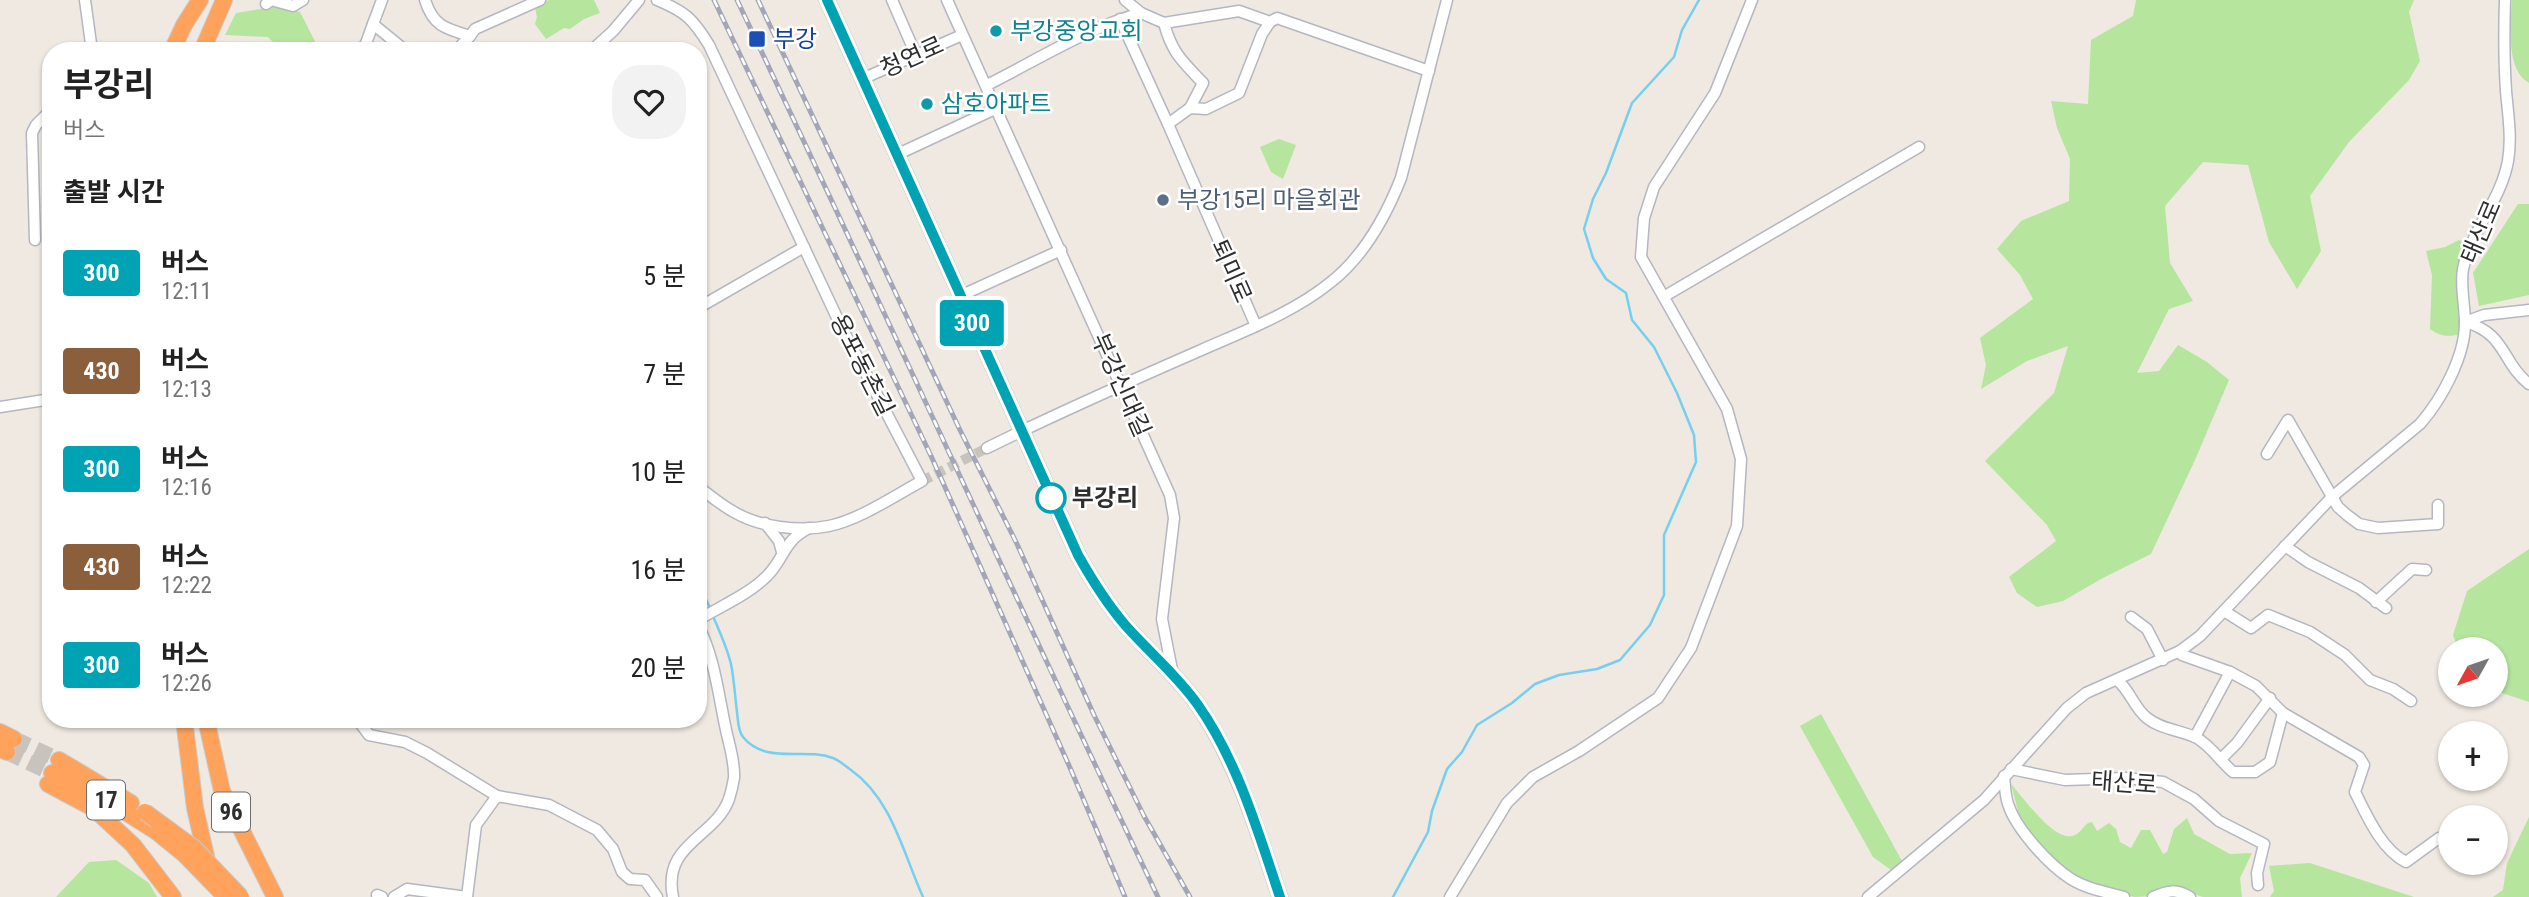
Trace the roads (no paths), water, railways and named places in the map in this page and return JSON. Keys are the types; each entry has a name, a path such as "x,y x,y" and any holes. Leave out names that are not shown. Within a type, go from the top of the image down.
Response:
{"highway":[{"path":"177,42 200,0"},
{"path":"188,42 206,0"},
{"path":"206,42 226,0"},
{"path":"213,42 226,0"},
{"name":"96","path":"184,728 195,808 215,897"},
{"name":"96","path":"208,728 222,791 275,897"},
{"name":"17","path":"53,772 76,768 145,812 194,848 241,897"},
{"path":"53,772 133,845 173,897"},
{"name":"17","path":"53,772 108,801 157,832 184,854 226,897"}],"main road":[{"name":"청연로","path":"827,0 1073,544 1097,589 1196,702 1216,732 1228,757 1280,897"}],"street":[{"path":"85,0 91,42"},
{"path":"267,4 271,0 293,6 303,0"},
{"path":"366,42 382,0"},
{"path":"425,0 434,21 451,31 471,36"},
{"path":"465,42 475,29 540,0"},
{"path":"601,42 639,0"},
{"name":"용포동촌길","path":"657,0 688,16 707,42"},
{"path":"892,0 916,55"},
{"name":"부강신대길","path":"947,0 1170,495 1174,518 1162,619 1173,676"},
{"path":"1125,0 1141,13 1164,23 1239,11 1270,22"},
{"path":"987,448 1256,326 1312,296 1333,281 1358,255 1392,201 1401,178 1447,0"},
{"path":"1450,897 1507,803 1533,777 1579,751 1658,698 1691,648 1737,526 1741,459 1727,409 1641,257 1644,218 1654,187 1715,93 1752,0"},
{"name":"태산로","path":"1868,897 1984,800 2067,708 2086,694 2180,651 2200,636 2333,496 2432,411 2445,389 2465,336 2463,271 2473,242 2501,186 2508,160 2510,130 2505,0"},
{"path":"987,85 1120,19 1141,13"},
{"path":"1190,108 1206,109 1239,93 1262,34 1270,22 1277,18 1429,71"},
{"path":"1120,19 1168,124 1190,108 1202,83 1170,45 1164,23"},
{"path":"373,24 395,42"},
{"name":"청연로","path":"862,79 962,35"},
{"name":"용포동촌길","path":"707,42 840,324 922,481 831,526 811,528"},
{"path":"896,155 997,108"},
{"path":"35,240 32,133 42,119"},
{"name":"퇴미로","path":"1168,124 1256,326"},
{"path":"1665,296 1919,147"},
{"path":"707,304 804,247"},
{"path":"960,296 1061,250"},
{"path":"2465,322 2484,315 2529,310"},
{"path":"2465,322 2478,325 2491,335 2505,350 2518,376 2529,384"},
{"path":"0,407 42,400"},
{"path":"2267,454 2288,419 2338,507 2359,524 2378,528 2438,524 2438,505"},
{"path":"707,492 736,513 765,523 811,528"},
{"path":"765,523 779,541 782,552"},
{"path":"707,616 759,584 777,566 782,552 796,535 811,528"},
{"path":"2285,546 2308,562 2359,588 2381,605 2412,569 2426,570"},
{"path":"2224,611 2251,628 2268,615 2310,632 2345,655 2370,680 2393,689 2412,701"},
{"path":"2131,617 2147,629 2163,660"},
{"path":"673,897 671,888 675,866 681,853 721,815 729,800 734,777 716,674 707,642"},
{"path":"2180,651 2182,655 2230,672 2256,686 2283,713 2359,757 2364,765 2355,792 2371,823 2399,859 2406,862 2438,839"},
{"path":"2194,737 2230,672"},
{"path":"2117,680 2129,693 2143,716 2171,731 2194,737 2233,772 2255,772 2270,762 2283,713"},
{"path":"2221,759 2237,743 2270,698"},
{"path":"363,728 369,736 405,742 427,752 497,796 549,805 597,830 613,849 622,872 630,879 645,880 657,897"},
{"path":"2007,773 2008,804 2018,824 2033,844 2072,879 2091,888 2124,897"},
{"name":"태산로","path":"2007,773 2065,780 2126,778 2163,782 2194,799 2219,821 2264,844 2257,873 2258,885"},
{"path":"394,897 407,889 467,897 467,878 476,825 497,796"},
{"path":"2153,897 2177,890 2190,897"}],"waterway":[{"path":"1393,897 1428,832 1432,811 1447,769 1462,752 1477,725 1512,703 1535,684 1559,675 1597,669 1620,660 1650,625 1664,595 1664,535 1696,462 1694,435 1654,347 1632,320 1626,293 1606,279 1593,258 1584,229 1593,199 1606,173 1632,103 1674,57 1682,30 1699,0"},
{"path":"707,602 710,608"},
{"path":"712,614 731,664 738,725 743,737 763,751 833,758 865,782 887,811 923,897"}],"tunnel":[{"path":"922,481 987,448"},
{"path":"14,739 59,760"},
{"path":"7,752 52,773"}],"railway":[{"path":"714,0 932,458 1125,897"},
{"path":"737,0 1158,897"},
{"path":"758,0 959,428 1017,544 1094,715 1144,816 1190,897"}],"place":[{"name":"부강중앙교회","path":"996,31"},
{"name":"부강","path":"757,39"},
{"name":"삼호아파트","path":"927,104"},
{"name":"부강15리 마을회관","path":"1163,200"},
{"name":"부강리","path":"1051,498"}]}
